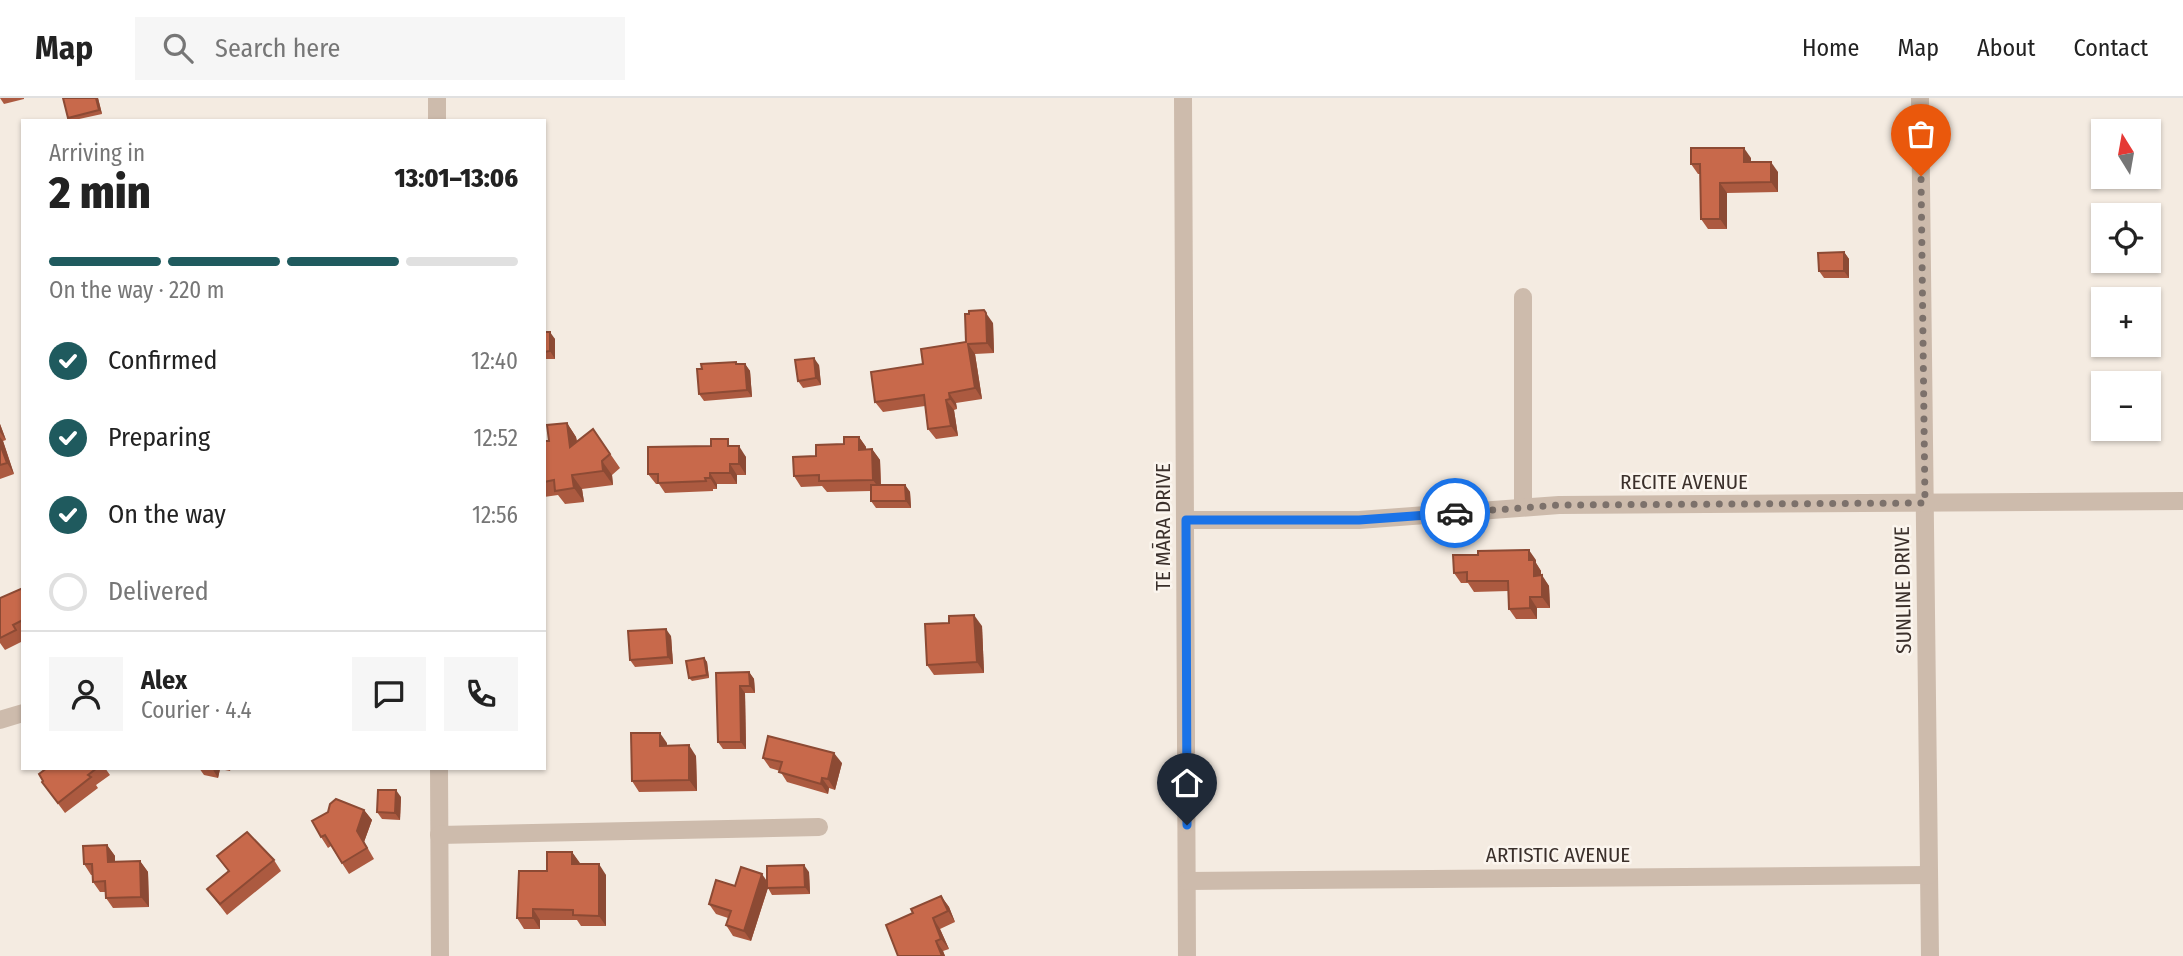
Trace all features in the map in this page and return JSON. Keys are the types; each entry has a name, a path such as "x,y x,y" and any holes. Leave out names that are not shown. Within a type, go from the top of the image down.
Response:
{"street":[{"path":"437,98 437,119"},
{"name":"TE MĀRA DRIVE","path":"1183,98 1187,956"},
{"name":"SUNLINE DRIVE","path":"1920,98 1930,956"},
{"path":"1523,297 1523,507"},
{"name":"RECITE AVENUE","path":"1186,520 1359,520 1523,507 2183,500"},
{"path":"0,720 21,714"},
{"path":"439,770 440,956"},
{"path":"439,835 819,827"},
{"name":"ARTISTIC AVENUE","path":"1187,881 1929,875"}],"building":[{"path":"63,98 96,98 99,110 68,118"},
{"path":"1691,148 1744,148 1744,162 1771,162 1771,182 1720,183 1720,219 1701,219 1700,164 1691,164"},
{"path":"1844,252 1844,271 1819,271 1818,253"},
{"path":"984,310 987,343 968,344 975,388 949,393 950,399 946,400 951,426 928,429 924,395 875,402 871,372 923,364 921,349 966,342 965,314 969,314 969,311"},
{"path":"546,332 550,332 550,351 546,352"},
{"path":"814,358 816,378 798,381 795,360"},
{"path":"701,364 745,364 747,390 699,394 697,369 702,369"},
{"path":"567,423 570,447 593,429 610,454 602,461 603,471 572,475 574,488 555,491 554,480 546,482 546,441 549,441 547,425"},
{"path":"844,437 859,437 859,450 872,449 873,480 819,481 819,475 794,476 793,457 816,456 816,445 844,444"},
{"path":"711,439 728,439 728,446 739,446 739,464 730,464 730,473 710,473 710,478 705,478 706,481 658,483 658,474 648,474 648,447 711,446"},
{"path":"0,444 7,463 0,465"},
{"path":"871,485 905,485 906,501 871,501"},
{"path":"1529,550 1529,560 1534,560 1534,576 1542,575 1542,597 1530,597 1530,608 1509,609 1508,581 1467,581 1467,572 1454,573 1453,555 1478,555 1478,551"},
{"path":"21,589 21,621 13,625 16,630 0,638 0,598"},
{"path":"974,615 977,662 927,665 925,624 949,623 949,616"},
{"path":"666,629 668,657 630,660 628,631"},
{"path":"704,658 707,675 689,678 686,661"},
{"path":"749,672 750,686 740,686 741,742 718,742 716,673"},
{"path":"631,733 660,733 660,746 689,745 689,780 632,781"},
{"path":"768,736 834,753 828,779 822,778 821,784 779,772 782,762 763,758"},
{"path":"44,770 94,770 88,775 91,777 58,803 39,774"},
{"path":"378,790 396,790 395,813 377,812"},
{"path":"336,799 364,810 357,831 367,848 342,863 325,835 321,837 312,821 328,812 330,804"},
{"path":"247,832 274,860 220,904 207,889 229,871 217,856"},
{"path":"107,845 108,862 140,861 141,897 106,898 105,881 93,882 92,864 84,864 83,846"},
{"path":"547,852 572,852 572,864 599,864 599,916 573,915 573,910 533,909 533,918 517,918 519,871 547,871"},
{"path":"804,865 805,887 767,888 767,866"},
{"path":"741,867 762,874 744,931 726,925 731,911 709,904 716,880 735,886"},
{"path":"941,896 948,911 933,918 941,939 936,941 942,956 898,956 886,925 913,913 911,909"}],"way so far":[{"path":"1455,513 1559,505 1925,503 1921,176"}],"route":[{"path":"1187,825 1186,520 1359,520 1455,513"}]}
